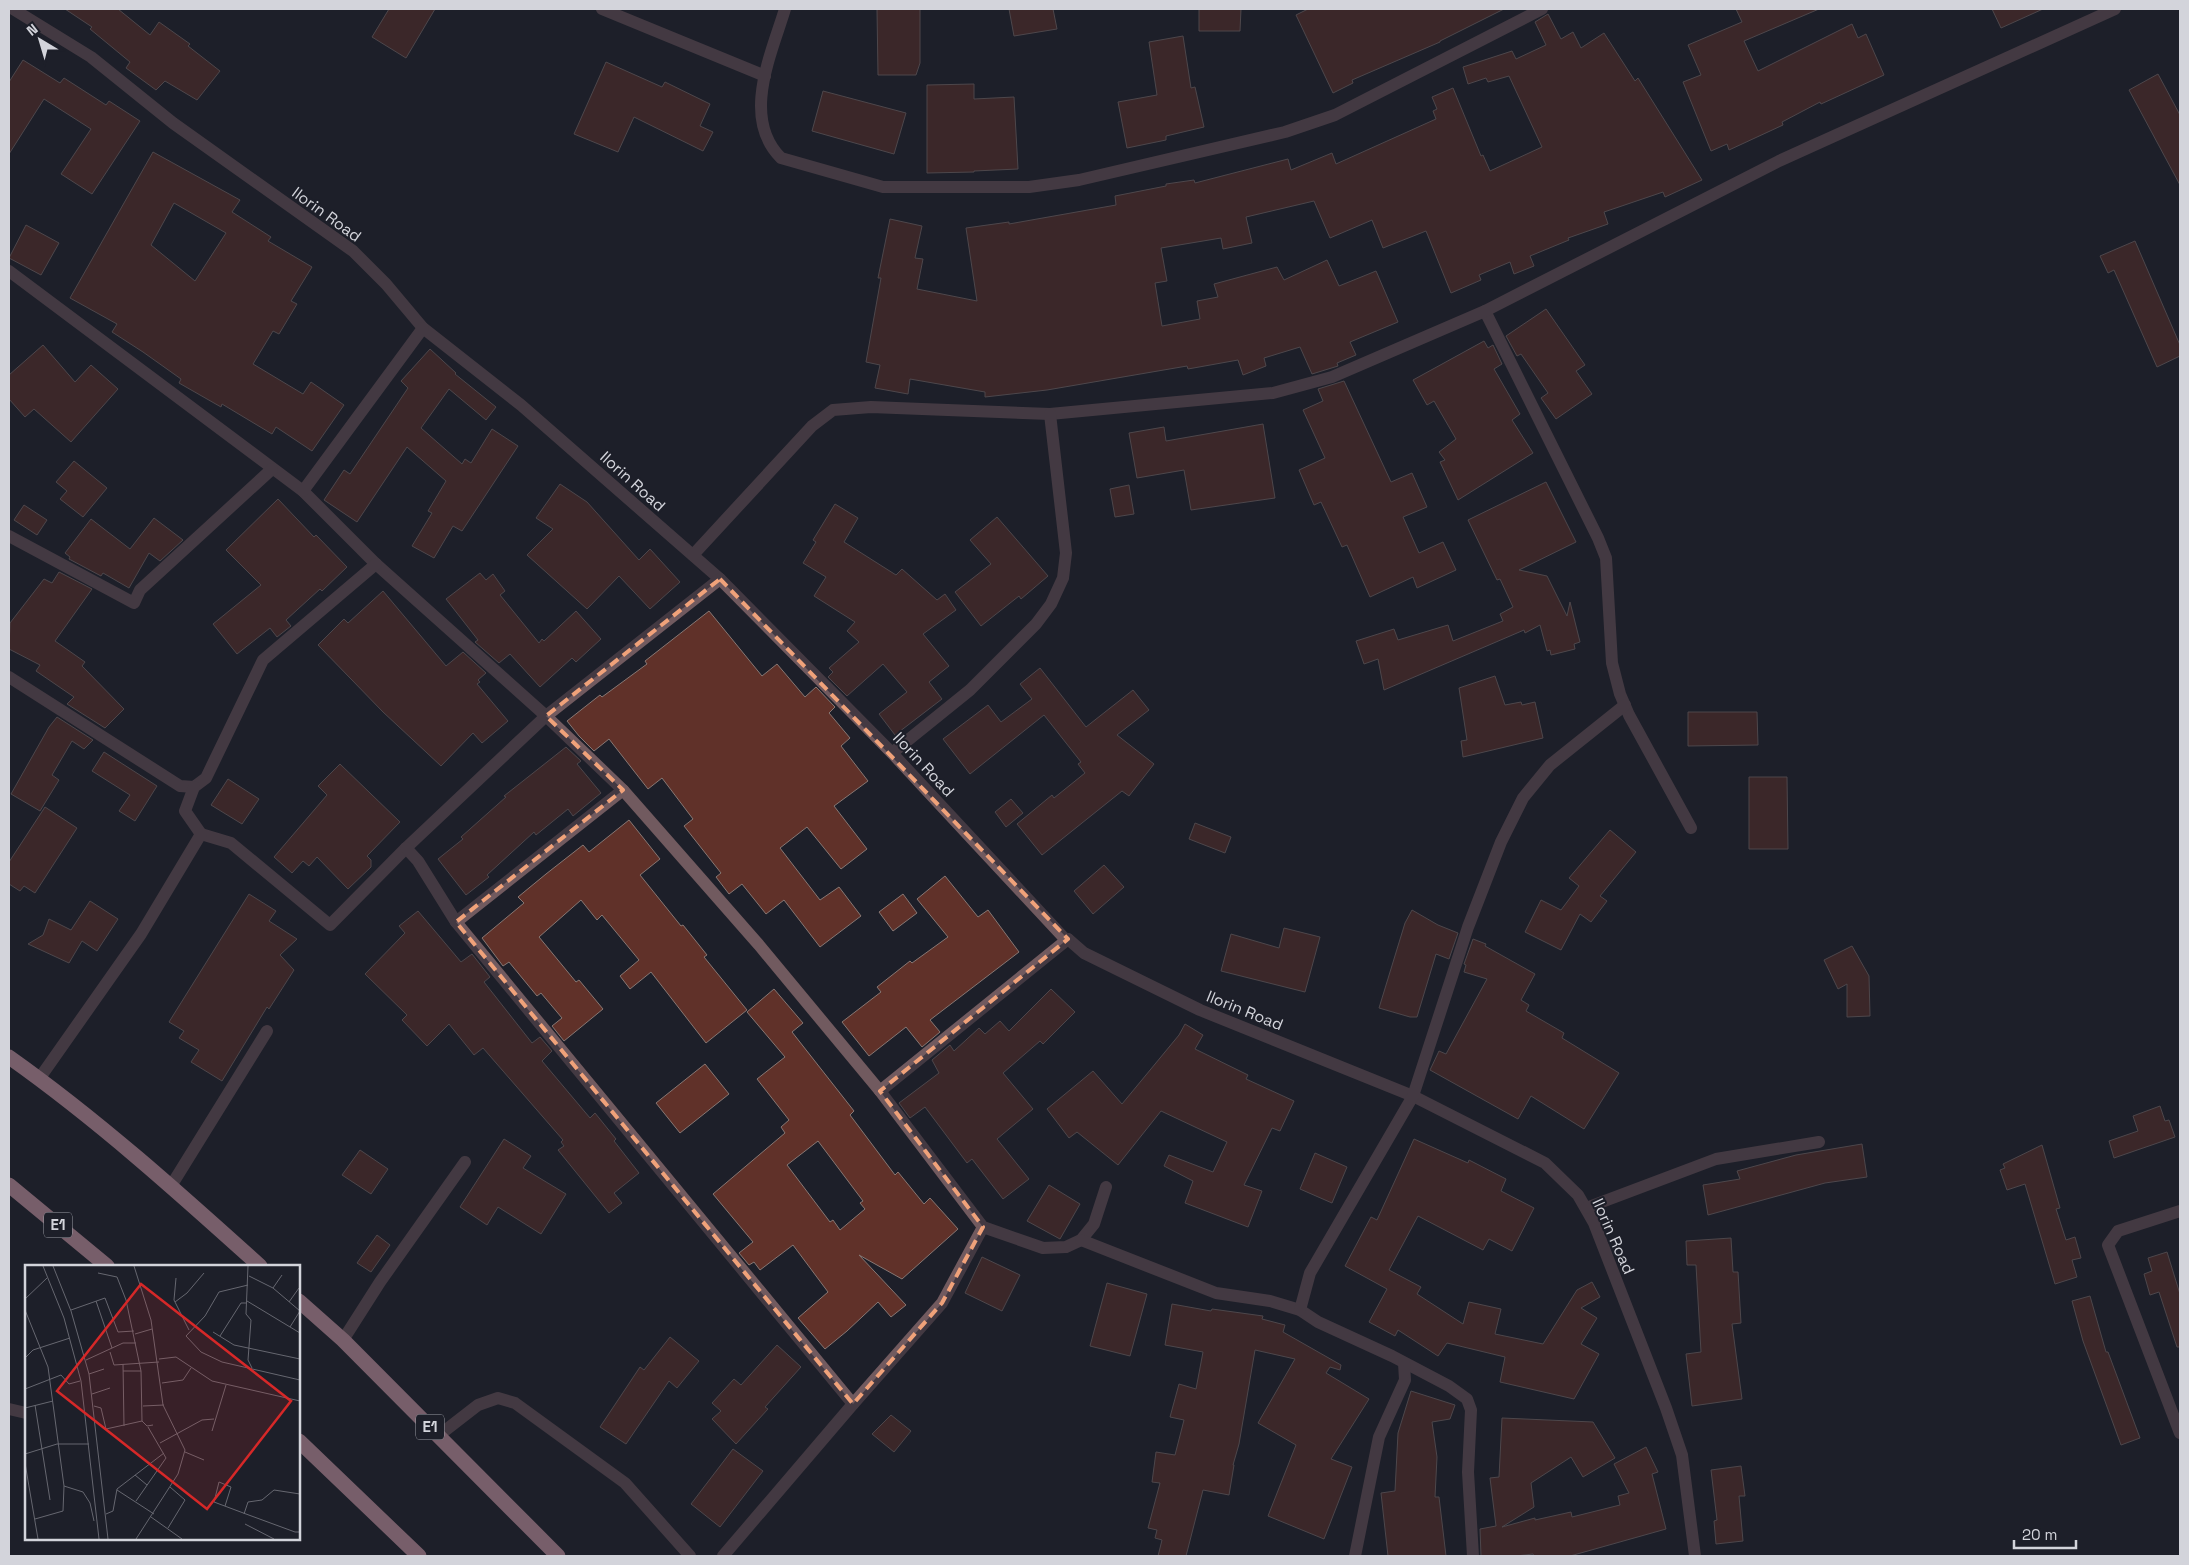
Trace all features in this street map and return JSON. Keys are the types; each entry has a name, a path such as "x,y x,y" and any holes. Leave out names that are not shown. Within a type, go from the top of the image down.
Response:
{"highway":[{"path":"9,1057 171,1186 259,1265"},
{"name":"E1","path":"9,1185 106,1265"},
{"name":"E1","path":"300,1302 343,1340 558,1556"},
{"path":"300,1442 419,1556"}],"street":[{"name":"Ilorin Road","path":"13,9 91,57 173,123 353,251 386,284 423,328 528,410 720,579 892,753 1066,940 1068,939 1084,952 1200,1010 1413,1096 1545,1162 1578,1195 1594,1224 1666,1408 1682,1455 1695,1556"},
{"path":"602,9 765,76"},
{"path":"785,9 765,76 760,111 765,135 772,149 781,158 883,187 1029,187 1078,180 1285,132 1326,118 1542,9"},
{"path":"693,555 812,426 833,410 871,406 1050,414 1273,393 1332,377 1485,311 1779,161 2115,9"},
{"path":"9,271 303,491 376,564 546,716 623,790 753,938 880,1091 983,1226 1043,1248 1066,1247 1080,1240 1094,1224 1106,1188"},
{"path":"1485,311 1598,538 1606,558 1612,664 1625,705 1691,828"},
{"path":"303,491 423,328"},
{"path":"892,753 970,690 1036,624 1051,604 1063,578 1066,553 1050,414"},
{"path":"9,536 134,603 140,590 272,469"},
{"path":"376,564 263,660 206,778 194,787 185,811 201,834 231,843 330,926 406,848 546,716 720,579"},
{"path":"9,677 180,786 194,787"},
{"path":"1300,1310 1310,1273 1413,1096 1468,927 1501,842 1523,798 1550,765 1625,705"},
{"path":"456,922 623,790"},
{"path":"39,1079 141,934 201,834"},
{"path":"406,848 418,861 456,922 853,1404"},
{"path":"880,1091 1068,939"},
{"path":"171,1186 267,1031"},
{"path":"1586,1208 1716,1159 1819,1142"},
{"path":"343,1340 380,1282 465,1162"},
{"path":"2180,1211 2118,1231 2108,1245 2180,1433"},
{"path":"722,1556 942,1303 983,1226"},
{"path":"1080,1240 1216,1293 1270,1301 1300,1310 1318,1322 1449,1386 1467,1399 1471,1410 1468,1472 1473,1556"},
{"path":"1355,1556 1379,1437 1405,1380 1404,1363"},
{"path":"438,1436 478,1405 498,1398 515,1403 625,1483 690,1556"},
{"path":"9,1409 25,1412"}],"highlighted area":[{"path":"720,579 1068,939 880,1091 983,1227 942,1303 853,1404 456,922 623,790 546,716"}],"building":[{"path":"65,9 118,9 150,35 159,22 190,44 188,46 220,71 197,100 165,81 156,90 126,68 130,62 90,29 92,27"},
{"path":"389,9 435,9 406,58 372,37"},
{"path":"877,9 920,9 920,63 916,75 878,75"},
{"path":"1009,9 1053,9 1057,29 1014,36"},
{"path":"1199,9 1241,9 1240,31 1199,31"},
{"path":"1308,9 1504,9 1440,42 1352,80 1353,83 1333,93 1296,15"},
{"path":"1736,9 1819,9 1744,41 1758,71 1852,24 1858,38 1866,34 1884,75 1821,104 1820,102 1782,122 1783,125 1729,150 1727,144 1711,151 1683,82 1701,75 1688,45 1742,22"},
{"path":"1992,9 2043,9 2001,28"},
{"path":"1548,14 1561,39 1573,32 1581,48 1604,33 1635,81 1638,78 1702,180 1665,197 1663,192 1604,212 1608,224 1568,238 1569,240 1530,256 1534,266 1514,274 1510,262 1479,275 1481,280 1451,293 1426,231 1383,248 1372,220 1330,238 1314,201 1246,217 1252,243 1223,249 1221,238 1161,248 1167,281 1155,283 1162,326 1200,319 1197,301 1218,297 1214,284 1277,267 1284,280 1327,260 1339,286 1376,271 1398,322 1350,342 1356,355 1337,363 1338,366 1312,374 1300,347 1264,358 1266,366 1243,375 1238,360 1188,369 1187,366 1047,390 985,397 985,392 910,379 908,394 875,388 880,365 866,362 881,278 878,278 890,219 922,226 915,258 923,259 917,289 977,301 966,228 1009,222 1009,224 1116,205 1115,196 1166,186 1166,184 1194,180 1195,183 1288,159 1291,170 1332,153 1336,164 1436,119 1433,111 1437,109 1432,97 1453,88 1481,156 1483,155 1490,171 1542,147 1509,76 1488,82 1486,78 1468,84 1463,67 1512,51 1516,59 1546,45 1535,22"},
{"path":"1183,36 1191,88 1195,87 1204,127 1166,136 1166,140 1127,148 1118,102 1157,95 1149,42"},
{"path":"23,60 60,83 64,78 106,105 109,101 140,121 92,194 61,174 91,129 44,99 9,154 9,82"},
{"path":"606,62 662,87 665,82 710,104 700,126 713,132 703,151 634,117 618,152 574,134"},
{"path":"2158,74 2180,115 2180,185 2129,90"},
{"path":"974,84 974,99 1014,97 1018,169 927,173 927,85"},
{"path":"823,91 906,113 894,154 812,131"},
{"path":"153,152 240,200 232,212 271,237 268,241 312,267 291,301 297,304 279,334 273,331 253,364 303,394 311,382 344,405 312,451 276,427 272,434 222,404 221,407 179,383 181,379 112,332 117,324 70,298","holes":["174,203 226,233 195,281 151,245"]},
{"path":"26,225 59,243 41,275 9,258"},
{"path":"2135,241 2180,345 2180,356 2157,367 2114,270 2108,273 2100,256"},
{"path":"1546,309 1585,365 1576,371 1592,394 1556,419 1541,398 1548,393 1521,354 1517,356 1506,336"},
{"path":"1484,341 1488,348 1493,345 1502,364 1494,369 1520,414 1512,420 1533,453 1458,500 1440,462 1445,460 1439,452 1456,439 1434,401 1427,405 1413,380"},
{"path":"43,345 75,382 91,365 118,389 71,442 34,409 25,417 9,399 9,375"},
{"path":"430,349 455,374 496,407 486,420 449,389 421,428 462,464 465,459 471,463 492,429 518,446 462,531 453,526 434,558 412,546 432,513 428,511 446,481 407,447 357,522 324,500 344,470 350,474 408,388 401,381"},
{"path":"1344,381 1391,482 1412,473 1427,507 1403,517 1419,553 1443,542 1456,570 1417,588 1413,577 1370,597 1347,545 1342,547 1321,502 1314,505 1299,470 1325,458 1303,410 1323,401 1318,389"},
{"path":"1263,424 1275,498 1191,510 1184,470 1137,478 1129,433 1164,427 1166,441"},
{"path":"74,461 107,488 83,517 60,499 67,491 56,482"},
{"path":"1546,482 1576,542 1519,570 1547,576 1567,616 1570,602 1580,642 1574,644 1575,649 1551,655 1550,650 1547,651 1540,625 1525,633 1524,630 1384,690 1378,659 1364,664 1356,641 1394,629 1398,640 1448,625 1453,641 1503,621 1500,614 1513,607 1500,579 1497,580 1468,520"},
{"path":"560,484 587,502 639,560 650,549 680,582 650,609 619,576 587,609 527,555 553,529 536,518"},
{"path":"1129,485 1134,514 1115,517 1110,489"},
{"path":"278,499 314,537 316,535 347,567 322,591 320,589 286,620 291,626 277,637 270,628 237,654 213,624 261,585 226,550"},
{"path":"835,504 858,518 844,542 896,575 902,569 937,600 945,594 956,610 923,634 949,666 929,682 942,699 895,735 879,714 907,692 883,664 847,696 828,677 833,672 829,668 859,642 847,631 855,622 814,596 826,577 803,563 816,542 813,540"},
{"path":"24,505 47,520 37,535 14,520"},
{"path":"997,517 1048,576 1021,599 1019,596 981,626 955,592 991,564 970,540"},
{"path":"154,518 183,540 160,561 149,553 129,588 103,573 101,576 69,559 70,557 65,553 91,519 130,549"},
{"path":"59,572 92,589 55,641 85,662 82,666 124,709 105,728 67,704 74,697 36,671 40,665 9,649 10,623 44,579 52,583"},
{"path":"480,573 486,580 493,574 505,591 500,595 539,643 542,639 544,641 576,611 601,639 576,662 572,658 540,687 510,654 499,663 475,642 478,640 446,599"},
{"path":"383,591 446,666 463,652 486,673 478,680 480,682 477,684 508,721 482,743 473,733 441,766 383,712 318,645 344,619 348,623"},
{"path":"709,611 762,676 777,664 805,697 816,687 835,707 829,713 850,738 841,746 868,781 834,806 867,849 841,869 807,827 780,848 820,900 839,887 861,916 820,947 784,900 766,914 742,884 729,894 716,877 721,873 684,826 693,819 662,778 648,789 609,739 594,751 567,721 600,695 602,697 647,664 645,661"},
{"path":"1040,668 1086,727 1133,690 1149,710 1117,735 1154,764 1129,796 1122,791 1042,855 1017,824 1052,795 1054,798 1085,773 1078,764 1081,762 1044,715 970,774 943,739 988,705 1001,722 1032,699 1020,684"},
{"path":"1495,676 1505,705 1521,702 1522,705 1535,702 1543,738 1463,757 1461,741 1467,740 1459,688"},
{"path":"1688,712 1757,712 1758,745 1688,746"},
{"path":"57,717 93,740 84,749 72,741 52,775 59,780 40,811 11,794 49,727"},
{"path":"566,747 581,761 577,764 601,793 573,816 568,809 536,835 534,832 487,875 489,877 466,895 438,859 463,839 461,837 506,797 504,796"},
{"path":"104,752 157,786 135,821 119,811 130,795 92,771"},
{"path":"340,764 400,822 367,856 371,860 371,867 348,889 317,857 309,866 303,861 292,873 274,857 327,795 318,786"},
{"path":"1749,777 1787,777 1788,849 1749,849"},
{"path":"228,779 259,799 242,824 211,805"},
{"path":"1011,799 1023,813 1006,827 995,812"},
{"path":"45,807 77,828 35,893 24,886 20,891 9,884 9,862"},
{"path":"629,820 660,859 640,875 707,955 704,957 747,1010 706,1043 651,972 630,989 620,976 639,960 602,915 597,920 581,900 539,937 576,982 579,980 603,1009 564,1041 552,1026 562,1018 541,993 537,996 509,962 503,966 482,938 524,903 518,897 546,874 583,845 589,852"},
{"path":"1195,823 1231,837 1225,853 1189,839"},
{"path":"1610,830 1636,852 1600,896 1607,901 1591,922 1580,914 1561,950 1525,932 1541,900 1561,910 1579,886 1569,878"},
{"path":"1104,865 1124,887 1093,914 1074,891"},
{"path":"945,876 978,917 988,910 1019,952 930,1020 940,1032 922,1047 906,1027 869,1056 842,1022 881,992 877,987 910,961 912,963 948,937 917,899"},
{"path":"249,894 276,911 269,921 297,939 280,955 294,970 269,1009 267,1007 222,1081 191,1062 199,1050 179,1038 184,1031 169,1022"},
{"path":"903,894 917,913 893,931 879,912"},
{"path":"90,901 118,919 97,951 82,941 69,963 28,944 43,935 49,919 71,930"},
{"path":"1412,910 1438,925 1458,933 1449,959 1436,954 1417,1017 1410,1017 1379,1008 1405,923"},
{"path":"418,911 461,962 472,954 490,977 484,982 532,1043 540,1037 552,1051 542,1061 590,1118 595,1113 616,1139 614,1141 639,1173 614,1193 622,1203 609,1213 558,1150 564,1146 561,1142 563,1140 483,1048 474,1055 449,1024 427,1046 402,1020 407,1015 365,974 405,933 399,926"},
{"path":"1284,928 1320,937 1305,992 1221,971 1231,934 1279,948"},
{"path":"1473,939 1486,944 1485,946 1535,974 1521,1000 1529,1005 1526,1011 1564,1033 1562,1038 1619,1073 1584,1129 1531,1096 1518,1119 1430,1070 1439,1051 1446,1054 1487,979 1464,972 1466,965 1464,964"},
{"path":"1852,946 1869,976 1870,1016 1847,1017 1847,984 1838,989 1824,960"},
{"path":"774,989 803,1023 792,1032 854,1111 850,1115 895,1175 898,1172 924,1204 930,1198 958,1229 902,1279 859,1255 906,1305 891,1317 878,1302 825,1349 798,1318 828,1292 793,1245 760,1270 754,1262 749,1265 739,1253 753,1242 713,1194 785,1133 781,1127 789,1120 757,1079 785,1057 747,1012","holes":["818,1141 863,1201 860,1203 865,1209 840,1230 833,1220 830,1222 787,1165"]},
{"path":"1051,989 1075,1012 1043,1044 1040,1041 1003,1073 1033,1109 997,1139 1029,1179 1003,1199 972,1159 967,1163 925,1107 910,1118 899,1103 939,1073 932,1060 950,1045 954,1051 979,1028 985,1034 1000,1021 1009,1031"},
{"path":"1185,1024 1203,1035 1195,1049 1248,1075 1246,1079 1294,1101 1280,1131 1272,1128 1244,1185 1262,1191 1248,1227 1185,1203 1193,1181 1164,1166 1169,1155 1213,1172 1227,1142 1161,1111 1118,1165 1077,1132 1069,1138 1047,1109 1093,1071 1122,1104 1179,1035"},
{"path":"705,1064 729,1094 680,1133 656,1103"},
{"path":"2160,1106 2165,1121 2169,1120 2175,1137 2114,1158 2109,1141 2138,1131 2133,1116"},
{"path":"504,1139 531,1156 523,1168 566,1194 541,1234 498,1207 487,1225 460,1207"},
{"path":"1414,1139 1468,1163 1469,1160 1506,1179 1501,1191 1534,1208 1512,1251 1489,1239 1483,1250 1418,1216 1389,1270 1421,1287 1417,1294 1463,1324 1469,1302 1501,1309 1495,1334 1543,1344 1577,1290 1592,1282 1600,1297 1581,1308 1597,1318 1581,1344 1599,1354 1574,1399 1500,1382 1505,1357 1447,1343 1438,1356 1398,1330 1395,1336 1369,1322 1387,1289 1345,1266 1371,1217 1377,1220"},
{"path":"1862,1144 1867,1177 1825,1183 1708,1215 1703,1185 1740,1179 1737,1171 1796,1155"},
{"path":"2042,1145 2060,1208 2056,1209 2066,1240 2075,1237 2081,1258 2072,1260 2077,1277 2055,1284 2025,1184 2007,1190 2000,1170 2005,1168 2003,1164"},
{"path":"360,1150 388,1169 371,1194 342,1175"},
{"path":"1315,1153 1347,1167 1332,1203 1300,1189"},
{"path":"1049,1185 1080,1204 1060,1239 1027,1221"},
{"path":"377,1235 390,1245 371,1272 357,1263"},
{"path":"1731,1238 1733,1272 1738,1272 1741,1323 1732,1324 1742,1399 1692,1406 1686,1354 1701,1352 1696,1265 1687,1265 1686,1241"},
{"path":"2167,1252 2180,1294 2180,1347 2177,1347 2159,1292 2150,1295 2144,1274 2152,1271 2148,1258"},
{"path":"982,1257 1020,1275 1002,1311 965,1293"},
{"path":"1107,1283 1147,1294 1130,1356 1090,1346"},
{"path":"2090,1296 2106,1352 2108,1352 2140,1438 2121,1445 2083,1341 2072,1301"},
{"path":"1172,1304 1211,1311 1212,1309 1263,1316 1262,1319 1285,1325 1283,1332 1341,1365 1340,1370 1330,1367 1326,1373 1369,1399 1331,1459 1352,1467 1324,1539 1268,1516 1296,1445 1258,1423 1295,1359 1255,1350 1229,1495 1203,1490 1186,1556 1158,1556 1162,1540 1155,1538 1157,1530 1148,1528 1160,1483 1152,1482 1156,1452 1175,1455 1184,1420 1170,1417 1179,1384 1196,1389 1203,1352 1165,1345"},
{"path":"670,1337 699,1361 677,1388 669,1381 626,1444 600,1427 640,1367 644,1370"},
{"path":"777,1345 801,1367 765,1407 768,1409 736,1444 712,1419 721,1411 712,1403 734,1379 741,1385"},
{"path":"1411,1391 1455,1405 1450,1419 1432,1422 1437,1457 1435,1497 1439,1497 1446,1556 1388,1556 1381,1493 1395,1491 1398,1433"},
{"path":"891,1415 911,1431 894,1452 872,1434"},
{"path":"1502,1418 1593,1422 1615,1458 1583,1477 1571,1457 1531,1483 1534,1507 1502,1527 1535,1518 1535,1520 1571,1512 1572,1517 1620,1505 1618,1496 1629,1493 1614,1464 1646,1447 1658,1472 1652,1474 1666,1529 1570,1556 1534,1556 1533,1554 1481,1556 1480,1529 1496,1526 1490,1478 1499,1477"},
{"path":"733,1449 763,1471 720,1527 691,1504"},
{"path":"1741,1466 1745,1496 1739,1496 1743,1541 1716,1544 1714,1521 1717,1520 1711,1470"}]}
